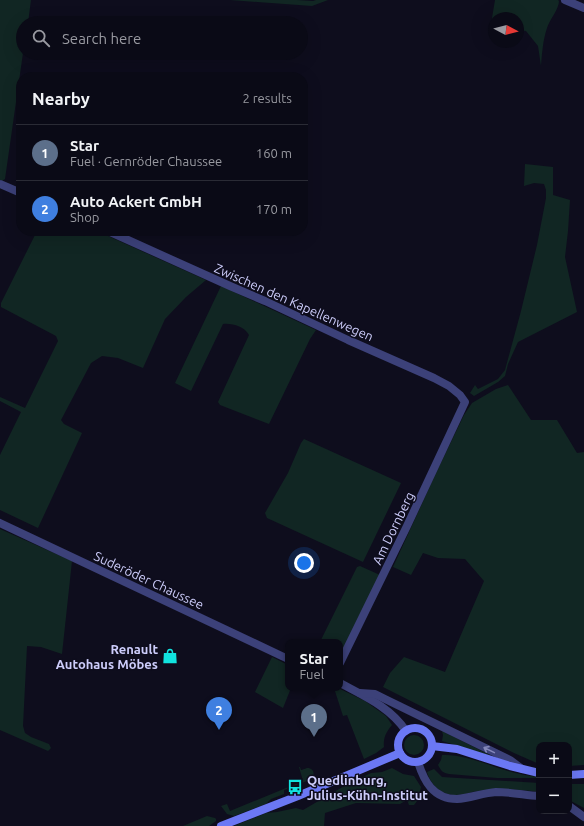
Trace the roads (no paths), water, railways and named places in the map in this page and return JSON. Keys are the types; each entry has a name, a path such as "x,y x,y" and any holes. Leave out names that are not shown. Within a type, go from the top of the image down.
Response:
{"main road":[{"path":"414,728 422,730 429,736 432,746 427,757 418,762 412,762 406,760 402,756 398,745 400,736 406,731 414,728"},
{"path":"432,746 450,748 536,772"},
{"path":"221,826 298,796 400,753"},
{"path":"572,775 584,774"}],"street":[{"path":"565,0 584,8"},
{"path":"0,184 16,191"},
{"name":"Zwischen den Kapellenwegen","path":"119,236 434,378 449,386 460,395 465,402"},
{"name":"Am Dornberg","path":"343,657 407,526 465,402"},
{"name":"Suderöder Chaussee","path":"0,523 285,658"},
{"path":"343,684 379,704 389,712 406,731"},
{"path":"360,693 375,694 510,760 522,769"},
{"path":"418,762 423,777 428,785 434,791 450,798 457,799 485,793 498,792 536,796"},
{"path":"572,808 584,817"}],"place":[{"name":"Renault Autohaus Möbes","path":"170,656"},
{"name":"Auto Ackert GmbH","path":"219,730"},
{"name":"Star","path":"314,737"},
{"name":"Quedlinburg, Julius-Kühn-Institut","path":"295,787"}]}
